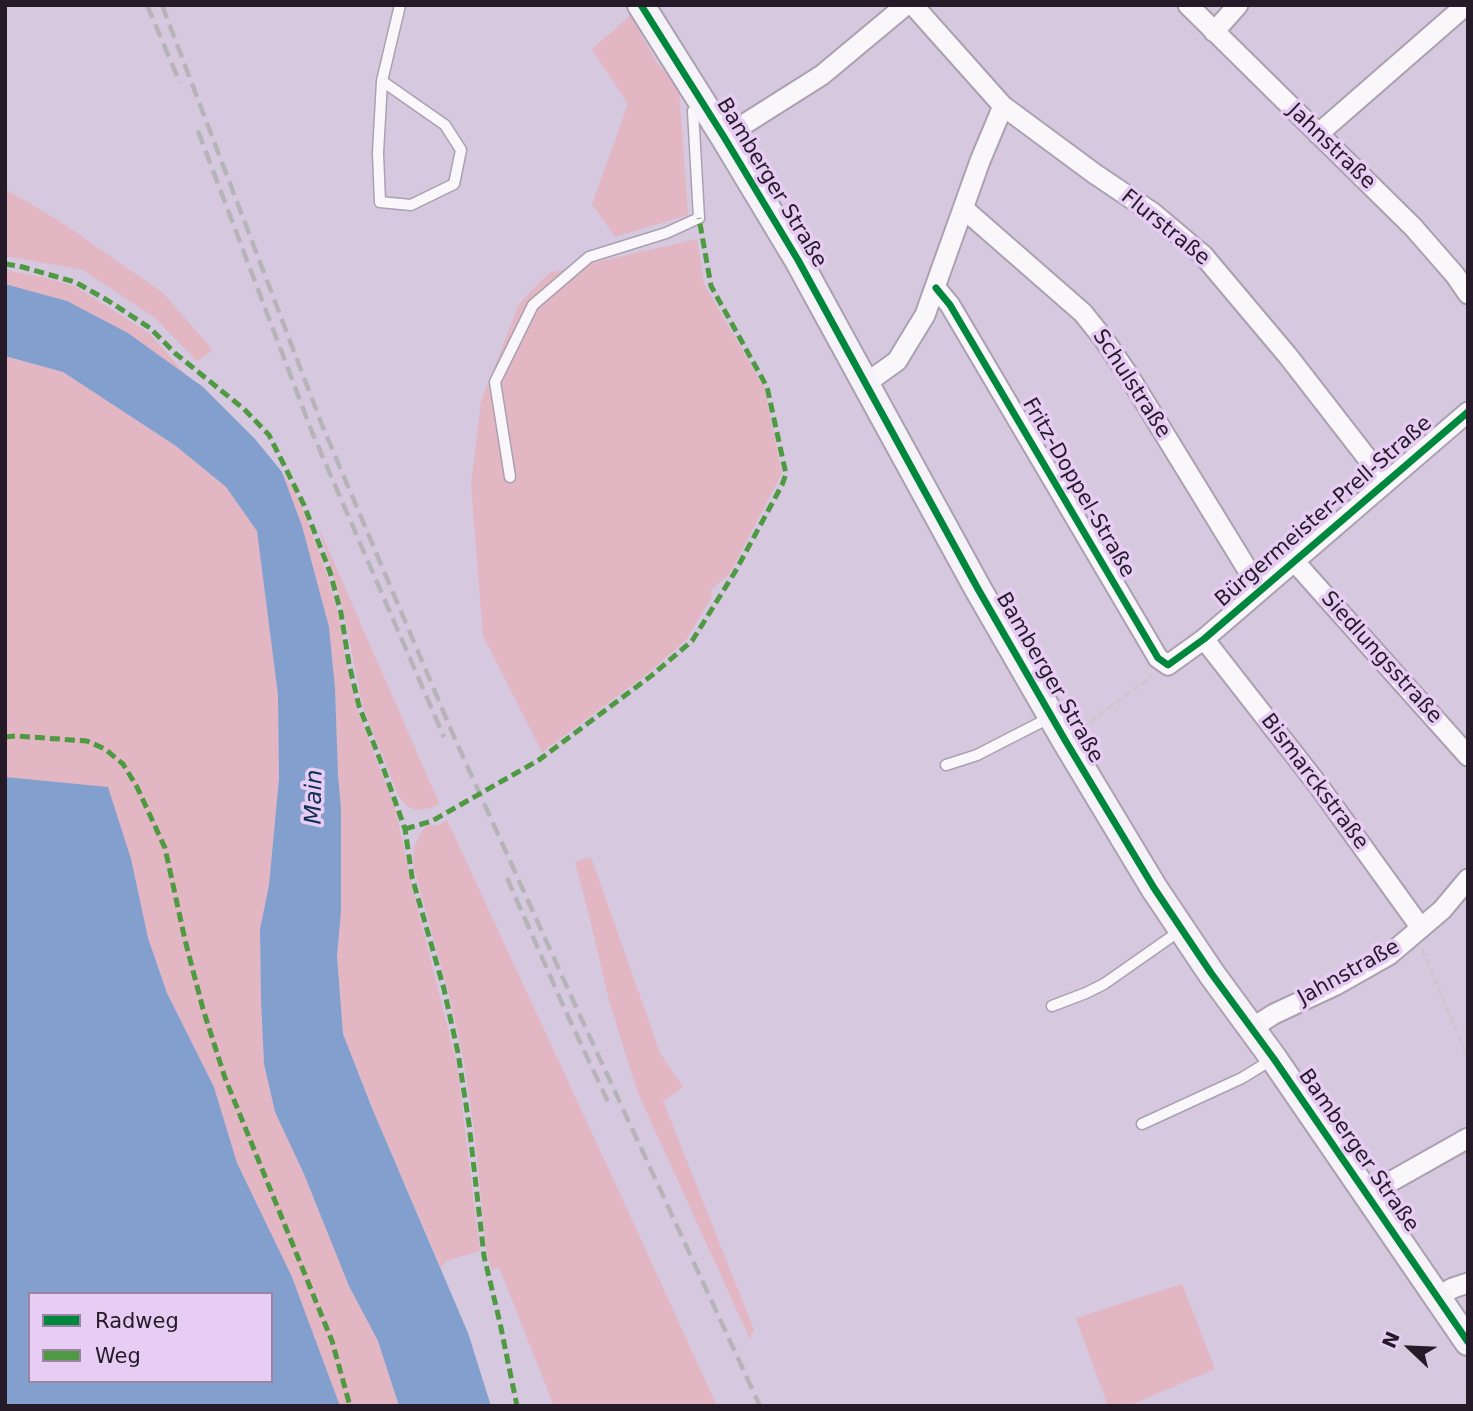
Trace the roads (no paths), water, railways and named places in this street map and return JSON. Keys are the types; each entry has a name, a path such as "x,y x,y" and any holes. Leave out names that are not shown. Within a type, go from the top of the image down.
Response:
{"street":[{"name":"Bamberger Straße","path":"641,5 798,260 978,589 1154,888 1468,1342"},
{"path":"724,136 822,75 906,5"},
{"name":"Flurstraße","path":"913,5 1003,106 1153,213 1203,255 1289,356 1385,481"},
{"name":"Jahnstraße","path":"1188,5 1413,227 1468,294"},
{"path":"1214,32 1238,5"},
{"path":"1318,134 1465,5"},
{"path":"865,384 897,361 925,315 980,161 1003,106"},
{"name":"Schulstraße","path":"964,209 1083,313 1103,338 1259,590"},
{"name":"Fritz-Doppel-Straße","path":"936,288 950,305 1158,658 1168,664 1204,639"},
{"name":"Bürgermeister-Prell-Straße","path":"1204,639 1468,412"},
{"name":"Siedlungsstraße","path":"1294,561 1468,756"},
{"name":"Bismarckstraße","path":"1204,639 1318,785 1418,931"},
{"name":"Jahnstraße","path":"1252,1028 1273,1014 1336,985 1389,956 1442,910 1468,879"},
{"path":"1367,1195 1468,1138"},
{"path":"1437,1296 1468,1283"}],"lane":[{"path":"382,81 445,125 461,150 454,184 411,205 380,202 378,153 382,81 400,5"},
{"path":"510,477 495,382 533,305 589,257 666,233 699,218 693,111 701,100"},
{"path":"946,765 977,755 1051,717"},
{"path":"1052,1006 1104,984 1182,930"},
{"path":"1142,1124 1242,1078 1274,1059"}],"water":[{"name":"Main","path":"5,284 67,301 128,333 203,387 255,439 282,472 302,526 329,627 341,809 341,912 337,956 343,1034 468,1333 491,1406 399,1406 378,1341 349,1286 304,1174 275,1112 264,1064 260,929 269,885 279,778 278,695 257,531 226,487 176,446 63,372 5,356"},
{"path":"5,777 108,787 131,859 148,938 167,993 214,1087 237,1163 292,1277 340,1406 5,1406"}],"railway":[{"path":"147,5 180,83"},
{"path":"162,5 322,425 455,739 760,1406"},
{"path":"198,131 312,432 444,737"},
{"path":"507,878 609,1104"}]}
